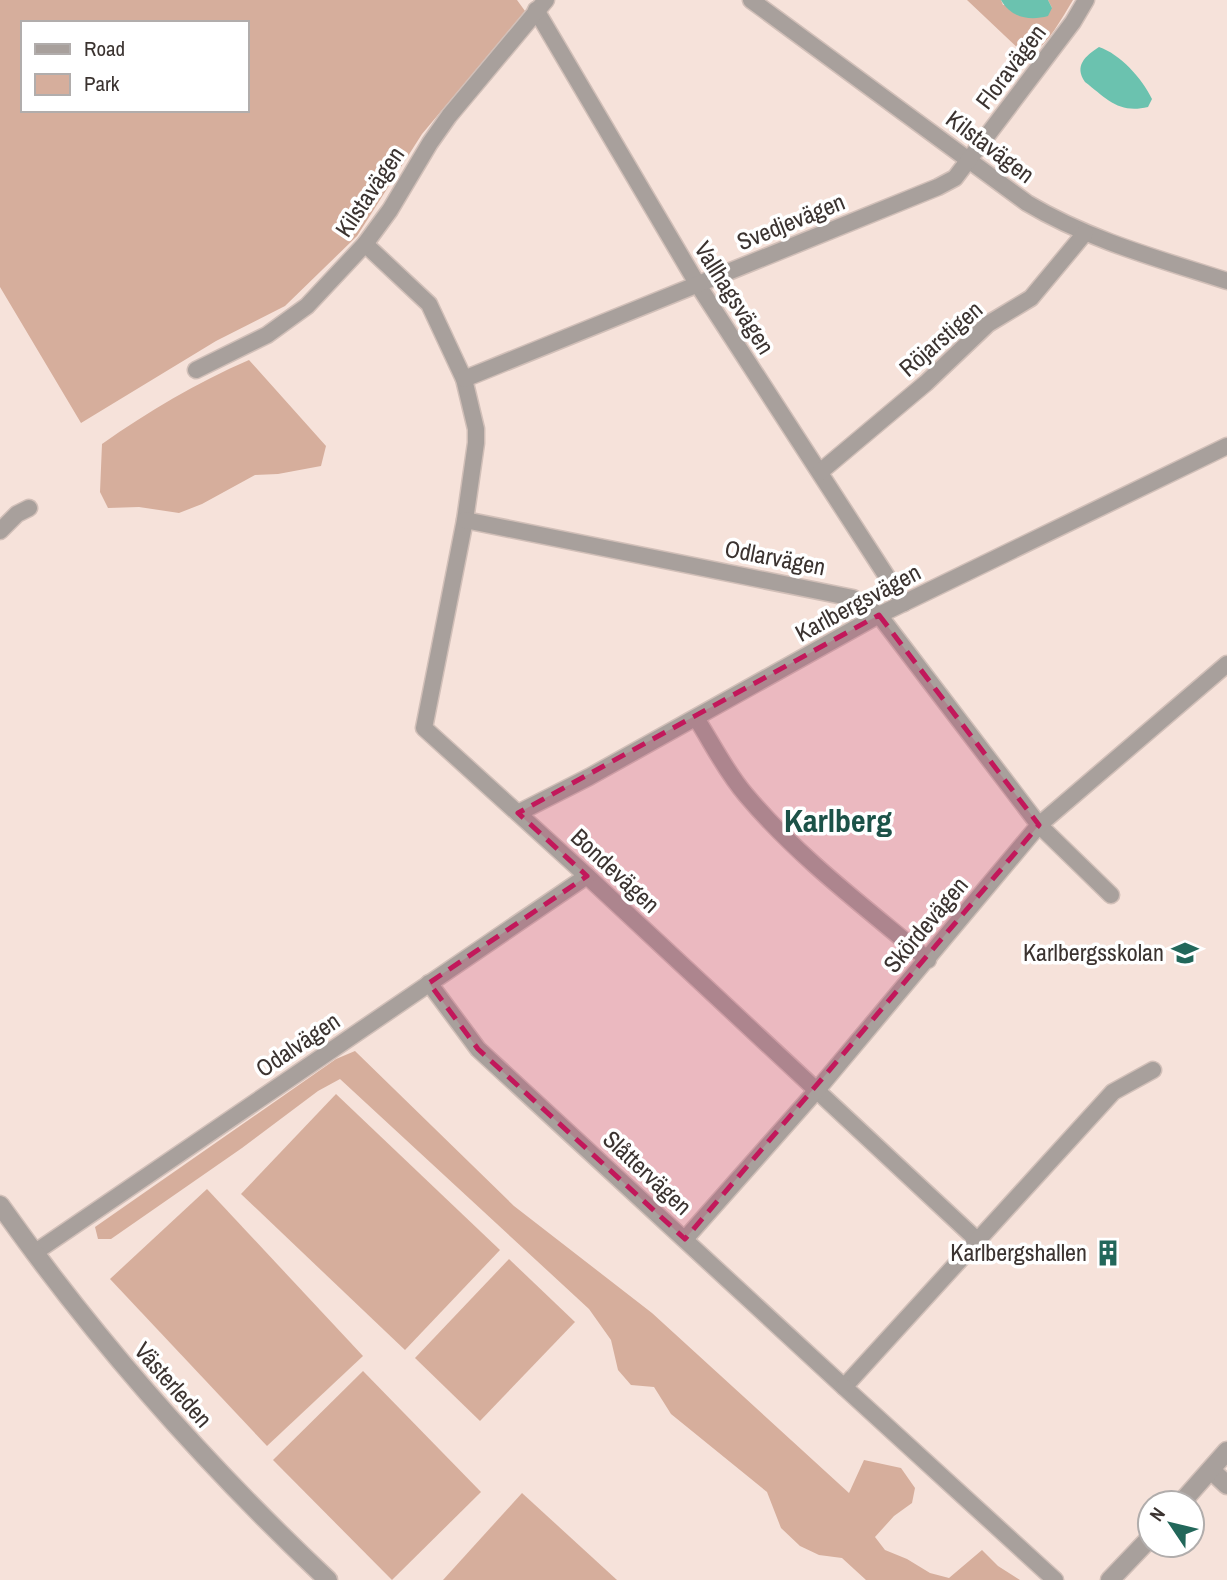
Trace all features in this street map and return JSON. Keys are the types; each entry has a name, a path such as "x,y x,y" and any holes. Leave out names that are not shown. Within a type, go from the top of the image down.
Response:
{"street":[{"name":"Kilstavägen","path":"751,0 971,159 1027,203 1057,221 1227,282"},
{"name":"Floravägen","path":"971,159 1073,22 1086,0"},
{"name":"Kilstavägen","path":"196,370 247,346 287,322 307,306 365,244 390,210 430,142 449,116 541,5"},
{"name":"Vallhagsvägen","path":"541,5 698,285 904,603"},
{"name":"Svedjevägen","path":"464,379 938,187 955,178 971,159"},
{"name":"Röjarstigen","path":"820,472 926,383 988,324 1031,298 1085,233"},
{"name":"Bondevägen","path":"365,244 429,304 464,379 476,436 465,520 424,728 587,876 977,1240"},
{"name":"Karlbergsvägen","path":"518,813 696,718 878,615 1227,446"},
{"path":"0,531 17,514 29,508"},
{"name":"Odlarvägen","path":"465,520 853,598 878,615 1039,825 1111,895"},
{"name":"Skördevägen","path":"685,1240 928,960 1039,825 1227,664"},
{"path":"696,718 743,792 759,810 797,848 928,960"},
{"name":"Odalvägen","path":"34,1253 587,876"},
{"name":"Slåttervägen","path":"429,983 478,1049 1055,1580"},
{"path":"844,1387 1113,1092 1153,1070"},
{"name":"Västerleden","path":"0,1205 129,1374 245,1500 328,1580"},
{"path":"1193,1489 1227,1451"},
{"path":"1210,1470 1227,1485"},
{"path":"1110,1580 1136,1553"}],"highlighted area":[{"path":"879,615 1039,825 685,1239 478,1049 429,983 587,876 518,813"}],"green space":[{"path":"0,0 517,0 525,11 422,134 357,236 285,306 216,341 81,423 0,287"},
{"path":"967,0 1001,0 1003,5 1052,8 1048,0 1073,0 1049,38 1030,57"},
{"path":"249,360 326,446 321,466 278,474 255,475 202,504 179,513 139,507 108,508 100,492 102,444 173,398"},
{"path":"355,1051 514,1206 652,1313 849,1493 864,1460 901,1468 915,1488 912,1503 894,1516 875,1537 885,1550 930,1573 949,1578 982,1550 998,1566 1020,1580 866,1580 842,1558 819,1555 800,1546 781,1528 767,1492 671,1414 654,1387 631,1385 618,1370 611,1340 589,1309 340,1079 318,1091 242,1148 111,1239 98,1239 95,1227 336,1059"},
{"path":"336,1094 500,1250 405,1350 241,1194"},
{"path":"207,1189 363,1356 267,1446 110,1279"},
{"path":"509,1259 575,1322 480,1421 415,1358"},
{"path":"363,1371 481,1492 392,1580 273,1460"},
{"path":"522,1493 617,1580 443,1580"}],"water":[{"path":"1001,0 1048,0 1052,8 1048,16 1021,17 1010,11"},
{"path":"1099,47 1115,55 1136,75 1152,99 1148,107 1121,107 1085,82 1081,66 1089,54"}],"place":[{"name":"Karlbergsskolan","path":"1185,953"},
{"name":"Karlbergshallen","path":"1108,1253"}],"district":[{"name":"Karlberg","path":"838,821"}]}
